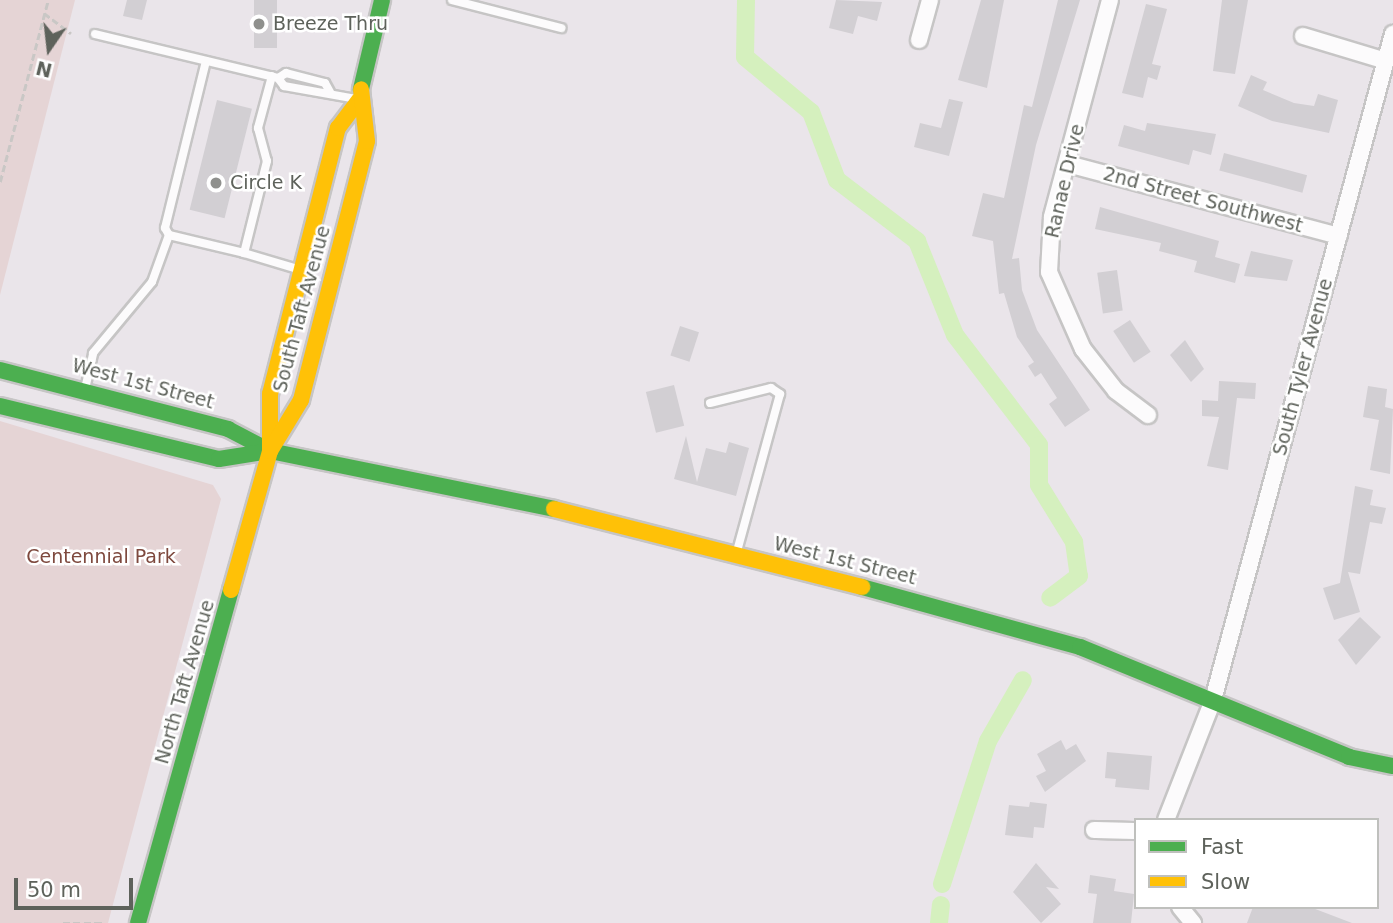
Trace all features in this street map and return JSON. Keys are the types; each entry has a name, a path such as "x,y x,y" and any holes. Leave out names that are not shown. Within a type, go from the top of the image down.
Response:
{"main road":[{"name":"South Taft Avenue","path":"271,451 270,394 338,128 359,100 382,0"},
{"name":"South Taft Avenue","path":"271,451 301,400 367,141 359,100"},
{"name":"West 1st Street","path":"0,370 85,389 228,429 271,451 522,500 1016,626 1213,700 1349,757 1393,766"},
{"name":"West 1st Street","path":"0,406 219,460 271,451"},
{"name":"North Taft Avenue","path":"138,923 271,451"}],"street":[{"path":"919,40 930,0"},
{"name":"Ranae Drive","path":"1110,0 1049,239 1053,289 1083,349 1116,391 1148,415"},
{"name":"South Tyler Avenue","path":"1167,818 1213,700 1339,236 1387,71 1393,34"},
{"path":"1303,36 1387,71"},
{"name":"2nd Street Southwest","path":"1068,164 1339,236"},
{"path":"1094,830 1134,831"}],"lane":[{"path":"452,0 561,28"},
{"path":"94,34 275,77 286,74 325,83 330,92 359,100"},
{"path":"206,61 165,228 169,235 301,270"},
{"path":"244,253 267,162 258,128 275,77"},
{"path":"85,389 93,353 152,282 169,235"},
{"path":"710,403 771,388 780,394 736,555"}],"path":[{"path":"0,182 48,0"},
{"path":"44,12 71,33"},
{"path":"63,923 102,923"}],"green space":[{"path":"0,0 75,0 0,295"},
{"name":"Centennial Park","path":"0,421 213,485 221,499 108,923 0,923"}],"building":[{"path":"127,0 147,0 142,20 123,16"},
{"name":"Breeze Thru","path":"254,0 277,0 277,48 254,48"},
{"path":"836,0 882,2 877,21 858,16 853,34 829,28"},
{"path":"981,0 1004,0 987,88 958,80"},
{"path":"1058,0 1080,0 1036,145 1012,259 1019,258 1022,290 1037,330 1090,410 1065,427 1049,404 1057,398 1041,373 1035,377 1028,366 1034,362 1017,337 1004,293 999,294 993,241 972,236 983,193 1004,198 1024,105 1032,107"},
{"path":"1222,0 1248,0 1235,74 1213,71"},
{"path":"1146,4 1167,9 1152,64 1161,66 1157,80 1148,77 1143,98 1122,93"},
{"path":"1251,75 1267,82 1263,90 1294,103 1314,106 1318,94 1338,100 1329,133 1272,121 1238,106"},
{"path":"949,99 963,102 949,156 914,147 920,123 941,128"},
{"path":"217,100 252,109 225,218 190,210"},
{"path":"1147,123 1216,134 1211,155 1193,150 1189,165 1118,146 1124,125 1145,131"},
{"path":"1224,153 1307,175 1302,193 1219,170"},
{"path":"1100,207 1219,241 1215,257 1240,264 1235,283 1194,272 1197,261 1159,251 1161,243 1095,229"},
{"path":"1251,251 1293,260 1287,281 1244,276"},
{"path":"1117,270 1123,311 1103,313 1097,273"},
{"path":"1130,320 1151,352 1134,363 1113,331"},
{"path":"680,326 699,332 689,362 670,355"},
{"path":"1185,340 1204,369 1191,382 1170,355"},
{"path":"1219,381 1256,383 1255,399 1237,398 1228,470 1207,466 1219,417 1202,416 1202,400 1218,401"},
{"path":"674,385 684,426 656,433 646,392"},
{"path":"1368,386 1387,389 1385,407 1393,409 1390,474 1370,470 1379,420 1363,417"},
{"path":"686,436 697,482 706,448 726,453 729,442 749,448 736,496 674,479"},
{"path":"1355,486 1373,490 1370,505 1386,508 1382,524 1370,522 1360,574 1348,572 1360,612 1334,620 1323,588 1340,583"},
{"path":"1360,617 1381,637 1356,665 1338,640"},
{"path":"1061,740 1066,750 1076,744 1086,761 1045,792 1036,776 1046,771 1037,754"},
{"path":"1107,752 1152,756 1149,790 1115,787 1116,779 1105,778"},
{"path":"1030,802 1047,804 1044,828 1034,827 1033,838 1005,835 1009,805 1029,807"},
{"path":"1036,863 1059,889 1046,887 1061,904 1041,923 1013,892"},
{"path":"1090,875 1116,879 1114,891 1134,894 1131,923 1093,923 1097,894 1088,893"},
{"path":"1252,909 1315,909 1352,923 1247,923"}],"waterway":[{"path":"746,0 745,57 811,112 837,180 917,241 955,335 1039,445 1039,485 1074,542 1079,576 1050,598"},
{"path":"942,884 988,741 1023,680"},
{"path":"939,923 941,905"}],"traffic: fast":[{"path":"361,89 382,0"},
{"path":"0,370 228,429 270,451 554,509"},
{"path":"0,406 219,459 270,451"},
{"path":"862,587 1080,647 1349,757 1393,766"},
{"path":"138,923 231,590"}],"traffic: slow":[{"path":"231,590 270,451 301,400 367,141 361,89"},
{"path":"270,451 270,394 338,128 359,100"},
{"path":"554,509 862,587"}],"place":[{"name":"Breeze Thru","path":"259,24"},
{"name":"Circle K","path":"216,183"}]}
